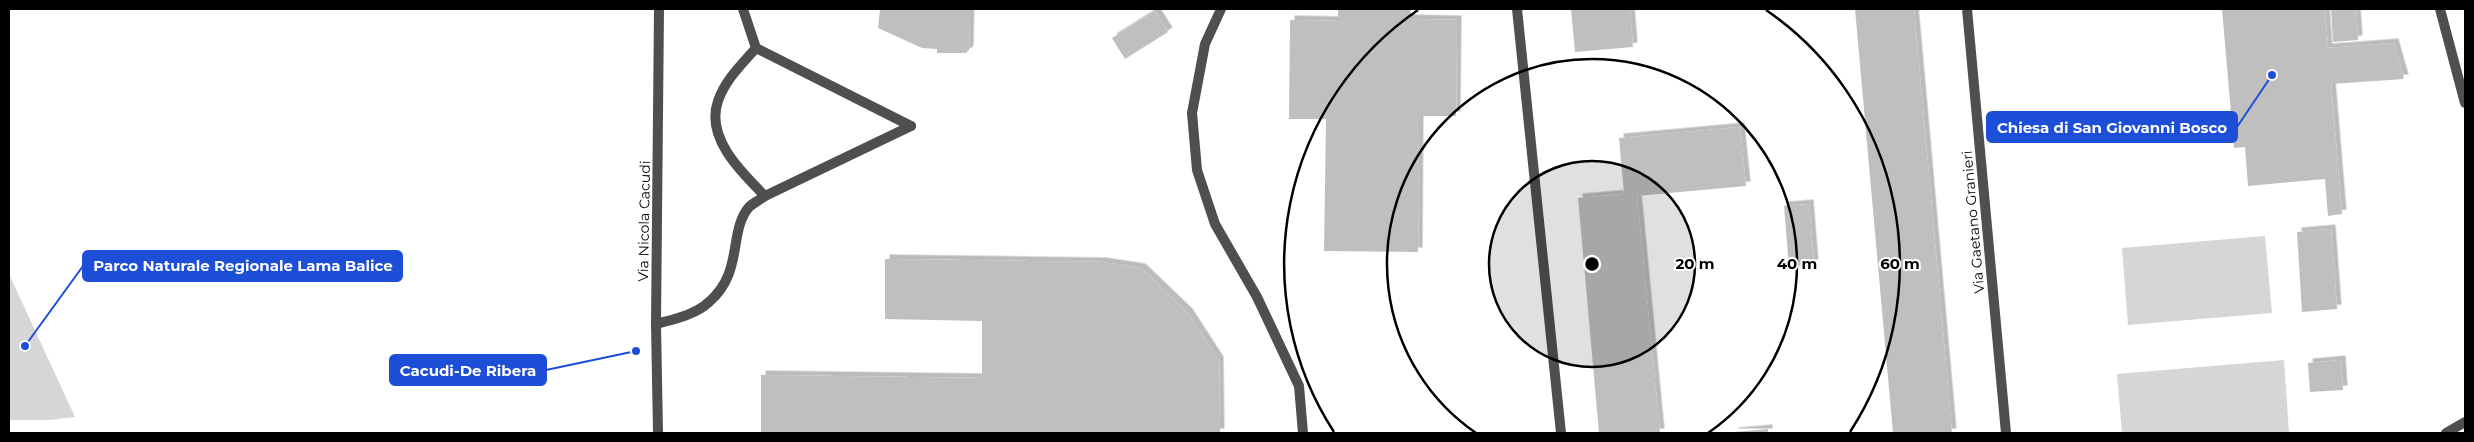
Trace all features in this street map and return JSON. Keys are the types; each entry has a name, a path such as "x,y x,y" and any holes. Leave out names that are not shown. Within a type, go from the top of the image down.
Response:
{"street":[{"name":"Via Nicola Cacudi","path":"658,433 656,324 659,9"},
{"path":"656,324 691,314 709,302 726,283 734,261 741,223 750,207 765,196 911,126 756,48 743,9"},
{"path":"1221,9 1205,44 1192,113 1197,170 1215,224 1257,297 1299,386 1303,433"},
{"path":"1517,9 1561,433"},
{"name":"Via Gaetano Granieri","path":"1967,9 2006,433"},
{"path":"2440,9 2465,103"},
{"path":"756,48 731,76 717,102 716,125 723,146 748,179 765,196"},
{"path":"2446,433 2465,422"}],"shaded area":[{"path":"2265,236 2272,313 2128,325 2122,248"},
{"path":"9,274 75,417 50,420 9,420"},
{"path":"2284,360 2289,433 2122,433 2117,374"}],"building":[{"path":"880,9 970,9 969,50 966,53 937,53 937,49 922,48 878,28"},
{"path":"1338,9 1406,9 1406,19 1457,20 1456,116 1419,116 1418,252 1324,251 1326,119 1289,119 1290,20 1338,21"},
{"path":"1571,9 1630,9 1633,47 1575,52"},
{"path":"1855,9 1914,9 1952,433 1893,433"},
{"path":"2222,9 2325,9 2328,48 2394,43 2404,79 2331,84 2342,214 2328,216 2325,179 2248,186 2245,147 2234,148"},
{"path":"2331,9 2356,9 2358,40 2333,42"},
{"path":"1155,11 1168,32 1125,59 1112,38"},
{"path":"1740,127 1746,186 1637,196 1660,433 1599,433 1578,198 1624,194 1619,138"},
{"path":"1809,204 1814,264 1789,267 1784,206"},
{"path":"2331,229 2337,309 2302,312 2297,232"},
{"path":"885,259 1102,262 1141,268 1188,313 1219,361 1220,433 761,433 761,375 982,378 982,321 885,319"},
{"path":"2341,360 2343,390 2310,392 2308,363"},
{"path":"1768,429 1768,433 1734,433 1734,432"}],"place":[{"name":"Chiesa di San Giovanni Bosco","path":"2272,75"},
{"name":"Parco Naturale Regionale Lama Balice","path":"25,346"},
{"name":"Cacudi-De Ribera","path":"636,351"}]}
